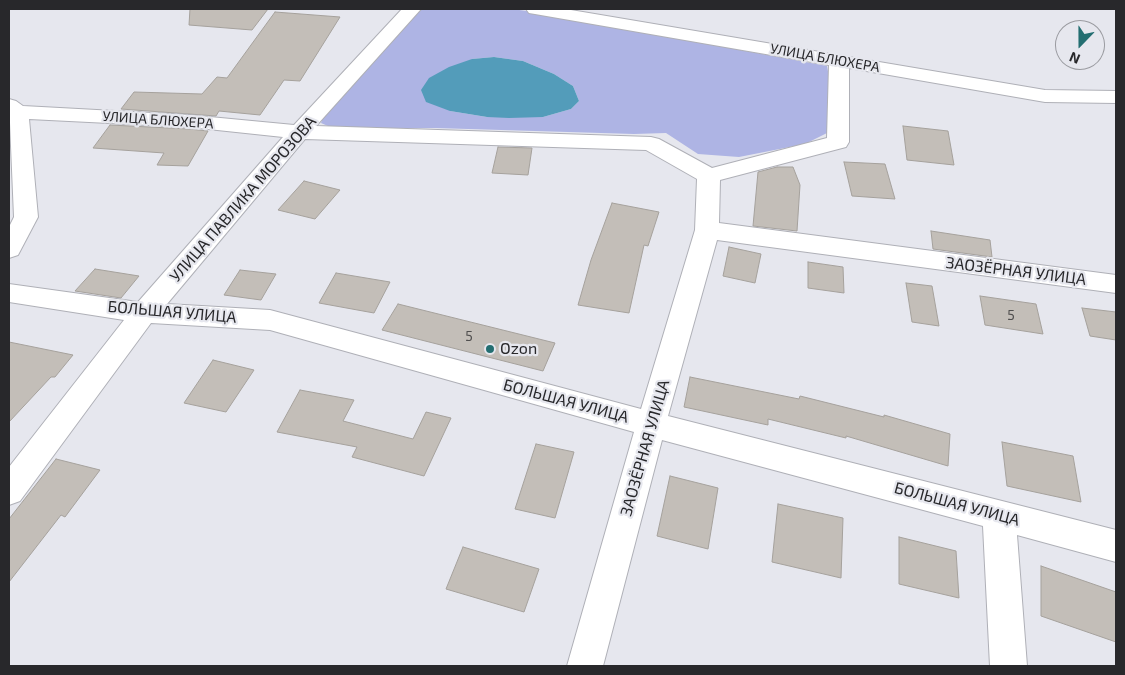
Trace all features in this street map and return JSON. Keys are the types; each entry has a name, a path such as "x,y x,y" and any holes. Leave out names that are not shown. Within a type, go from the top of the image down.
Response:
{"street":[{"name":"УЛИЦА ПАВЛИКА МОРОЗОВА","path":"9,491 144,313 299,132 412,9"},
{"name":"УЛИЦА БЛЮХЕРА","path":"546,10 1045,96 1116,97"},
{"path":"709,176 838,142 840,60"},
{"name":"УЛИЦА БЛЮХЕРА","path":"13,109 189,121 299,132 651,144 709,176"},
{"path":"9,249 26,217 13,109"},
{"name":"ЗАОЗЁРНАЯ УЛИЦА","path":"585,666 651,424 707,230 709,176"},
{"name":"ЗАОЗЁРНАЯ УЛИЦА","path":"707,230 1116,284"},
{"name":"БОЛЬШАЯ УЛИЦА","path":"9,293 144,313 270,320 651,424 1116,546"},
{"path":"999,514 1009,666"}],"shaded area":[{"path":"421,9 512,9 541,13 827,66 832,93 829,132 805,144 739,157 698,154 666,133 634,134 435,128 335,129 321,123 326,110","holes":["494,57 523,61 554,74 573,86 579,101 571,109 543,117 487,117 450,111 472,59"]},
{"path":"494,57 523,61 554,74 573,86 579,101 571,109 543,117 509,118 487,117 450,111 426,102 421,90 429,78 449,67 472,59"}],"building":[{"path":"190,9 268,9 252,30 189,25"},
{"path":"275,12 340,17 300,81 284,80 260,115 219,111 216,116 121,109 134,92 202,94 217,77 227,78"},
{"path":"110,125 208,131 188,166 157,165 164,153 93,148"},
{"path":"903,126 948,131 954,165 907,160"},
{"path":"498,147 532,148 528,175 492,173"},
{"path":"844,162 885,164 895,199 852,196"},
{"path":"777,167 793,167 800,185 797,231 753,226 758,172"},
{"path":"304,181 340,190 315,219 278,210"},
{"path":"612,203 659,212 648,246 644,245 629,313 578,305 591,260"},
{"path":"931,231 990,240 992,257 933,249"},
{"path":"729,247 761,254 755,283 723,276"},
{"path":"808,262 843,267 844,293 808,288"},
{"path":"95,269 139,276 121,298 75,291"},
{"path":"240,270 276,274 261,300 224,295"},
{"path":"336,273 390,282 374,313 319,303"},
{"path":"906,283 932,286 939,326 912,322"},
{"path":"980,296 1036,304 1043,334 985,325"},
{"path":"398,304 555,343 543,371 382,330"},
{"path":"1082,308 1116,312 1116,340 1090,336"},
{"path":"9,342 73,355 55,377 51,377 9,422"},
{"path":"213,360 254,370 226,412 184,403"},
{"path":"690,377 799,399 800,396 884,417 884,415 950,434 948,466 846,436 846,438 768,419 768,425 684,407"},
{"path":"300,390 354,400 343,421 413,439 426,412 451,418 424,476 352,457 357,447 277,432"},
{"path":"1002,442 1073,456 1081,502 1007,486"},
{"path":"536,444 574,452 555,518 515,509"},
{"path":"56,459 100,470 65,517 61,515 9,582 9,519"},
{"path":"670,476 718,488 708,549 657,536"},
{"path":"778,504 843,518 841,578 772,562"},
{"path":"899,537 956,551 959,598 899,584"},
{"path":"463,547 539,569 524,612 446,589"},
{"path":"1041,566 1116,592 1116,642 1041,616"}],"place":[{"name":"Ozon","path":"490,349"}]}
